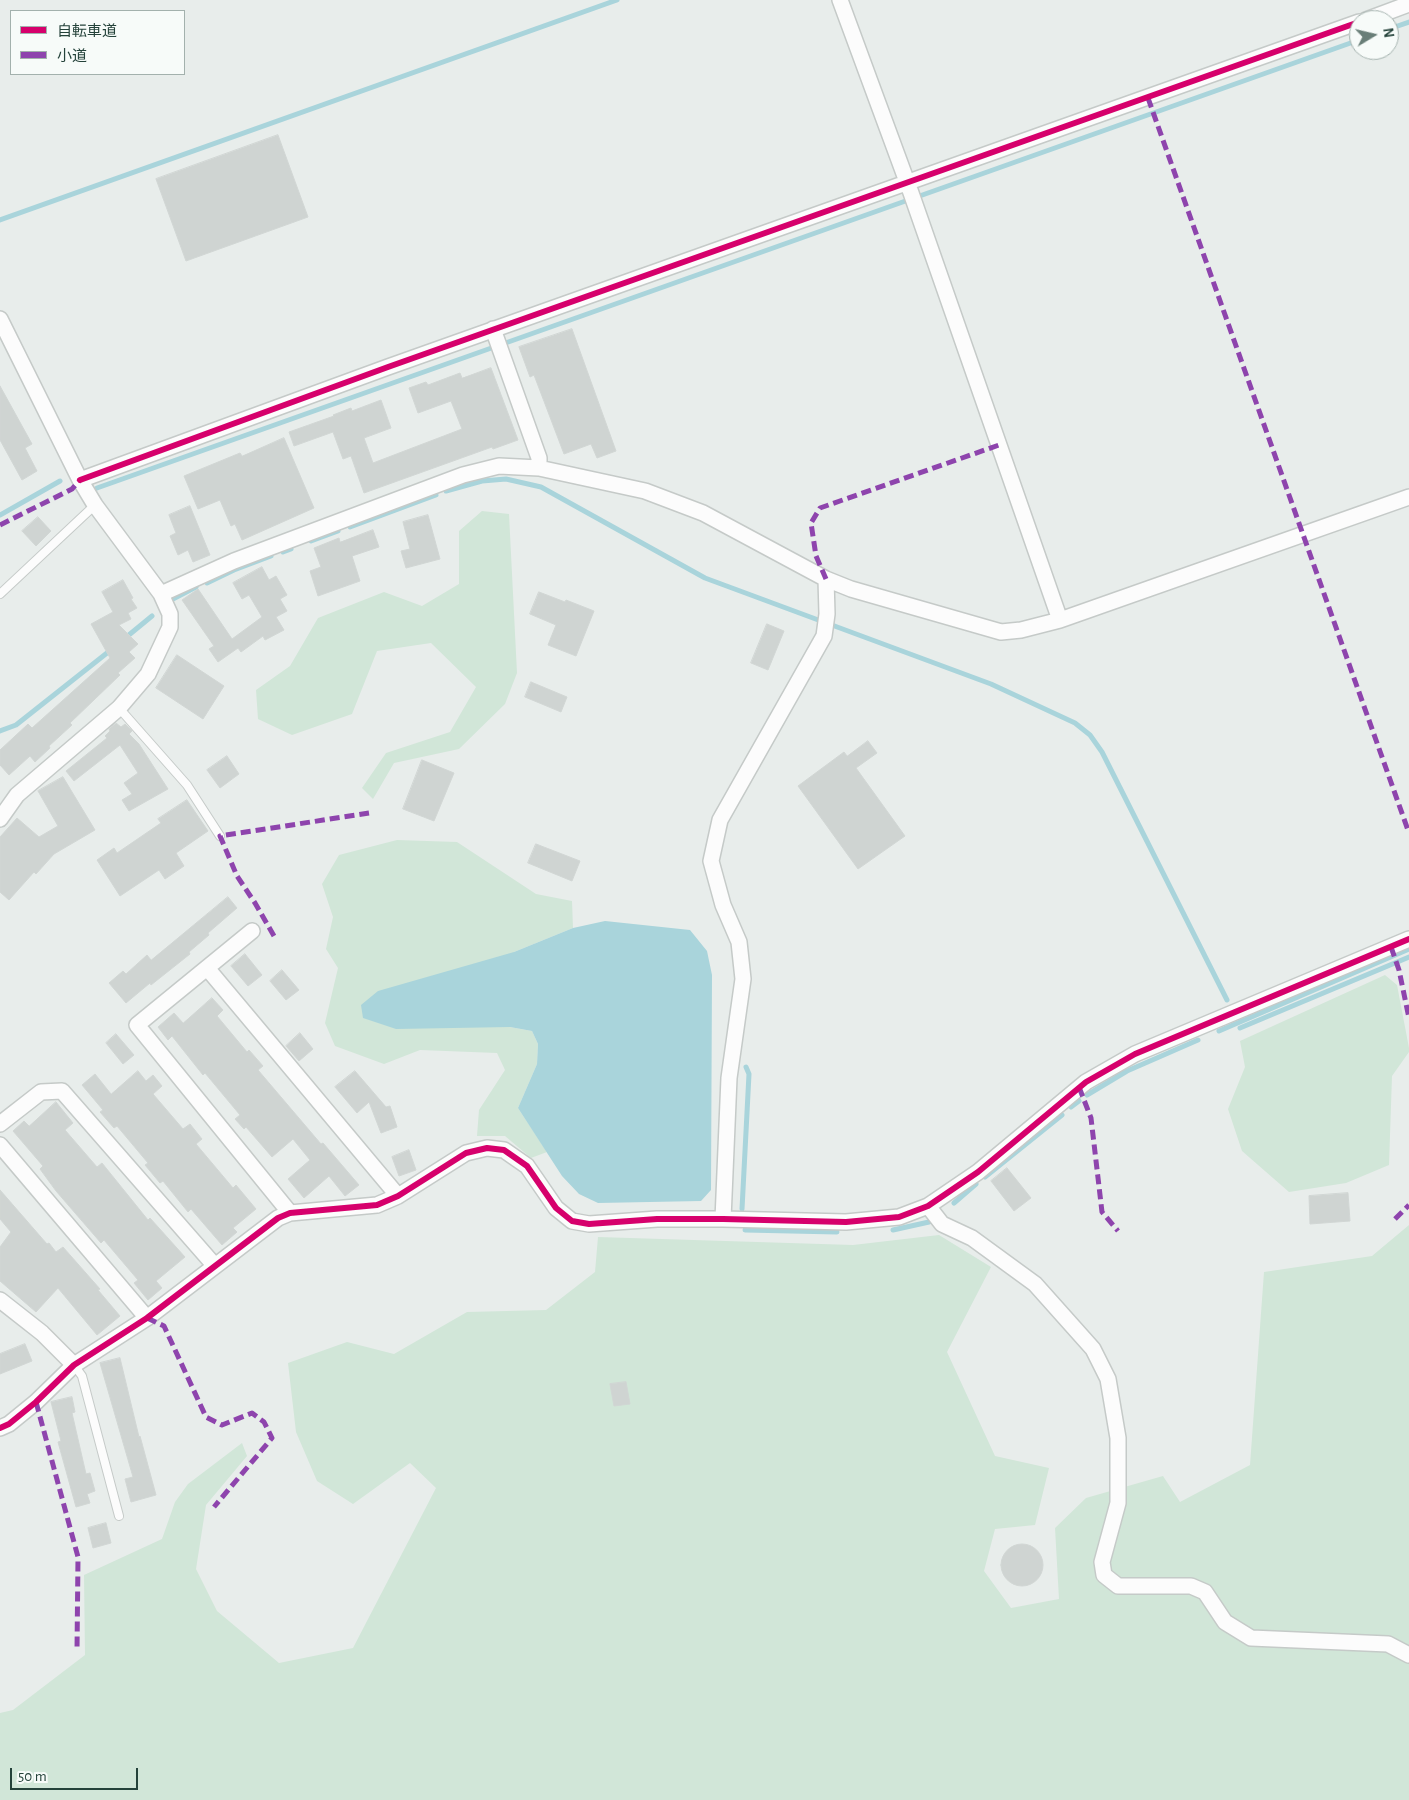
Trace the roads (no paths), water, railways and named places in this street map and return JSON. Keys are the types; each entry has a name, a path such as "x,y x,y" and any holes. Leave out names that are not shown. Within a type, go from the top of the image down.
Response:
{"street":[{"path":"840,0 915,205 1060,620"},
{"path":"1393,10 1409,4"},
{"path":"80,480 493,329 908,186 1349,26"},
{"path":"0,319 80,480 95,506 161,594 170,614 170,627 148,674 119,708 17,795 0,819"},
{"path":"493,329 539,458 539,468"},
{"path":"161,594 234,561 463,475 499,466 539,468 645,491 703,513 826,579 851,589 1001,632 1021,630 1060,620 1409,497"},
{"path":"723,1219 729,1078 743,979 739,942 722,905 711,861 720,820 824,636 827,614 826,579"},
{"path":"252,931 137,1025 290,1213"},
{"path":"0,1428 9,1424 36,1402 74,1365 148,1318 278,1218 290,1213 376,1206 398,1196 466,1153 487,1148 504,1150 527,1166 556,1208 572,1221 589,1224 657,1219 846,1222 899,1217 928,1206 978,1172 1086,1082 1136,1054 1409,939"},
{"path":"207,968 398,1196"},
{"path":"0,1124 40,1092 62,1091 215,1266"},
{"path":"0,1146 148,1318"},
{"path":"928,1206 942,1224 972,1238 1035,1284 1092,1349 1108,1379 1118,1438 1118,1503 1102,1562 1104,1575 1118,1586 1192,1586 1206,1592 1225,1622 1251,1638 1388,1644 1409,1655"},
{"path":"0,1300 42,1333 74,1365"}],"lane":[{"path":"0,594 95,506"},
{"path":"119,708 187,785 220,836"},
{"path":"74,1365 82,1376 119,1516"}],"water":[{"path":"605,921 690,930 707,951 712,975 711,1190 701,1201 598,1203 579,1194 562,1176 518,1108 537,1064 538,1044 532,1031 510,1027 396,1029 363,1018 361,1005 378,991 514,952 573,928"}],"waterway":[{"path":"0,220 617,0"},
{"path":"1399,26 1409,22"},
{"path":"97,488 1349,44"},
{"path":"446,491 482,481 506,479 541,487 705,578 991,684 1075,723 1090,735 1102,752 1227,1000"},
{"path":"0,515 60,481"},
{"path":"350,527 436,495"},
{"path":"311,541 338,531"},
{"path":"283,552 291,549"},
{"path":"207,583 271,556"},
{"path":"171,600 196,587"},
{"path":"124,639 152,616"},
{"path":"0,731 16,725 112,649"},
{"path":"1219,1031 1409,949"},
{"path":"1240,1028 1409,957"},
{"path":"1087,1095 1127,1071 1198,1040"},
{"path":"742,1209 749,1074 746,1067"},
{"path":"1071,1107 1079,1101"},
{"path":"985,1177 1062,1115"},
{"path":"954,1203 976,1184"},
{"path":"893,1230 929,1222"},
{"path":"745,1230 837,1232"}]}
